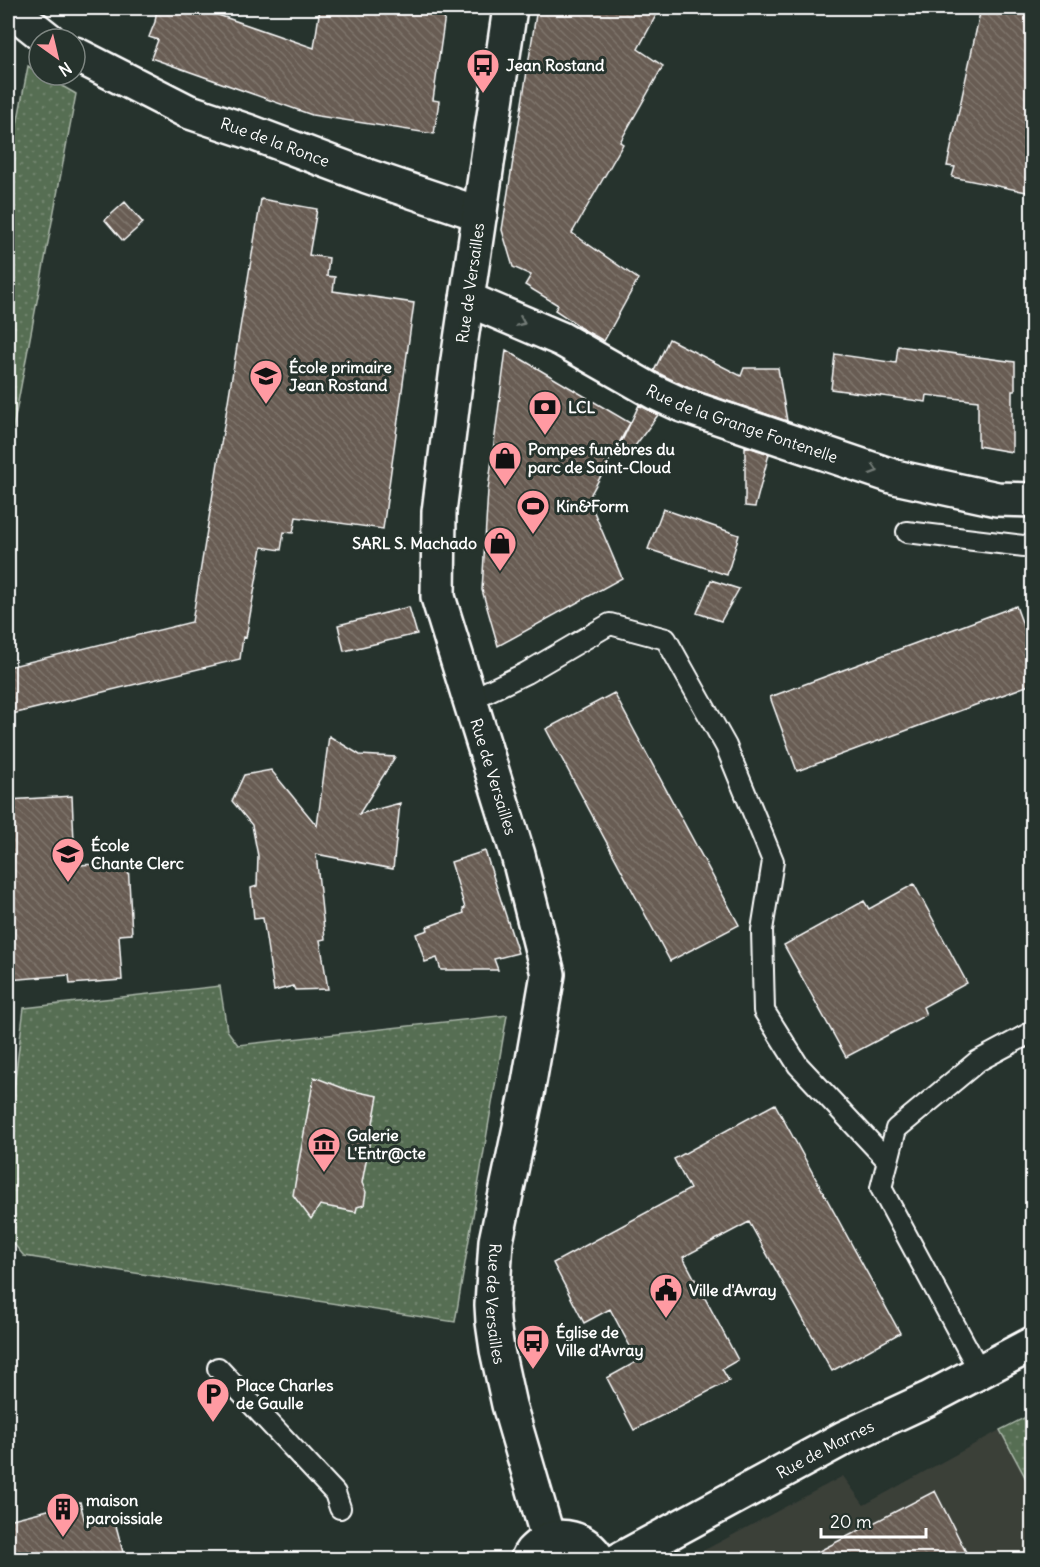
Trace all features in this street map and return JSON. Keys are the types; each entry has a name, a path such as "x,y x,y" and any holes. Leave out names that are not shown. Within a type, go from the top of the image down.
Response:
{"main road":[{"path":"9,8 33,27"},
{"name":"Rue de Versailles","path":"510,8 467,299 439,512 438,597 518,855 548,974 527,1094 496,1241 492,1305 497,1350 538,1549"},
{"name":"Rue de la Ronce","path":"87,60 187,111 480,214"},
{"name":"Rue de la Grange Fontenelle","path":"467,299 561,339 654,393 682,405 895,477 997,499 1032,500"},
{"name":"Rue de Marnes","path":"620,1560 844,1438 928,1399 1032,1344"},
{"path":"538,1549 565,1537 578,1540 593,1550 599,1560"}],"lane":[{"path":"907,532 1032,547"},
{"path":"470,700 526,673 610,624 666,639 726,746 773,861 762,930 764,1011 798,1065 888,1161"},
{"path":"980,1372 881,1188 896,1129 978,1061 1032,1032"},
{"path":"218,1368 335,1493 340,1508"}],"shaded area":[{"path":"1000,1430 1032,1490 1032,1559 686,1560 843,1476 864,1505"}],"green space":[{"path":"27,71 27,87 64,87 76,94 8,455 8,173"},
{"path":"220,986 227,1030 238,1045 507,1015 455,1322 24,1256 8,1237 8,1135 24,1008"},
{"path":"1032,1414 1032,1490 1000,1430"}],"building":[{"path":"157,8 198,8 314,48 320,8 446,8 433,100 439,101 434,134 312,115 151,58 158,40 149,37"},
{"path":"537,8 660,8 638,49 663,66 620,142 623,144 572,233 638,279 604,341 577,326 555,310 558,305 525,285 531,275 513,267 502,230"},
{"path":"981,8 1032,8 1032,193 952,177 955,167 947,166"},
{"name":"École primaire Jean Rostand","path":"261,199 317,209 309,255 329,258 327,276 335,277 333,291 414,303 383,529 296,517 293,533 284,532 281,550 262,547 246,638 243,637 240,659 8,715 8,667 192,622"},
{"path":"125,202 143,223 123,241 105,220"},
{"path":"669,339 741,376 744,368 778,368 787,421 689,388 654,371"},
{"path":"898,346 1015,362 1015,391 1012,391 1012,452 978,446 978,401 927,395 926,402 831,389 835,354 896,363"},
{"path":"506,350 630,423 591,494 594,512 622,578 498,646 482,590 488,490"},
{"path":"639,405 658,415 632,450 621,443"},
{"path":"745,446 769,454 755,507 745,506"},
{"path":"663,509 739,535 727,575 648,549"},
{"path":"711,580 739,589 721,621 697,613"},
{"path":"1016,606 1032,650 1032,684 797,771 770,697"},
{"path":"409,607 417,634 344,651 338,625"},
{"path":"614,693 739,925 670,961 546,729"},
{"path":"329,736 360,755 395,757 359,814 400,803 393,869 316,854 325,939 320,940 328,989 295,990 293,986 274,991 263,918 254,919 251,888 257,886 258,856 252,825 232,801 244,775 271,770 317,826"},
{"name":"École Chante Clerc","path":"72,796 75,865 128,863 132,934 119,935 122,980 70,984 69,975 8,980 8,800"},
{"path":"485,851 518,953 494,959 498,970 441,970 437,958 425,962 416,934 428,930 427,927 464,913 465,908 451,862"},
{"path":"914,884 967,983 923,1007 926,1015 846,1057 784,945 864,901 869,909"},
{"path":"314,1077 348,1090 378,1096 362,1183 366,1192 364,1205 357,1207 356,1212 320,1205 311,1219 293,1195"},
{"path":"775,1104 900,1333 832,1371 749,1222 683,1257 738,1360 722,1369 729,1381 634,1430 607,1378 638,1361 610,1309 584,1323 553,1263 690,1189 674,1159"},
{"path":"935,1491 970,1560 802,1560"},
{"name":"maison paroissiale","path":"80,1502 86,1526 114,1518 125,1560 8,1560 8,1520"}],"place":[{"name":"Jean Rostand","path":"483,94"},
{"name":"École primaire Jean Rostand","path":"266,405"},
{"name":"LCL","path":"545,436"},
{"name":"Pompes funèbres du parc de Saint-Cloud","path":"505,487"},
{"name":"Kin&Form","path":"533,535"},
{"name":"SARL S. Machado","path":"500,572"},
{"name":"École Chante Clerc","path":"68,883"},
{"name":"Galerie L'Entr@cte","path":"324,1173"},
{"name":"Ville d'Avray","path":"666,1319"},
{"name":"Église de Ville d'Avray","path":"533,1370"},
{"name":"Place Charles de Gaulle","path":"213,1423"},
{"name":"maison paroissiale","path":"63,1538"}]}
